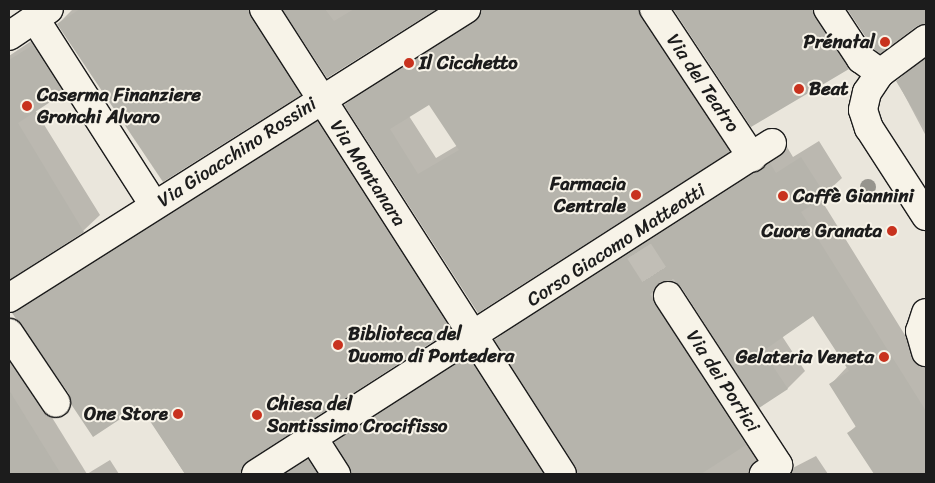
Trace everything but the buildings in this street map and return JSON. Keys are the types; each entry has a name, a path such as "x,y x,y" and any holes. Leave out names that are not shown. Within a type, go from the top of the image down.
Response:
{"street":[{"name":"Via Montanara","path":"264,9 562,474"},
{"name":"Via Gioacchino Rossini","path":"9,298 321,98 466,9"},
{"name":"Via del Teatro","path":"654,9 762,150"},
{"path":"828,9 860,59 880,73"},
{"path":"9,36 42,14 154,205"},
{"path":"926,39 880,73 865,98 863,110 869,128 926,216"},
{"name":"Corso Giacomo Matteotti","path":"256,474 473,336 635,244 762,150"},
{"name":"Via dei Portici","path":"668,296 771,470"},
{"path":"926,316 921,337 926,352"},
{"path":"9,333 56,403"},
{"path":"313,438 336,474"}],"tunnel":[{"path":"639,251 668,296"}],"place":[{"name":"Prénatal","path":"885,42"},
{"name":"Il Cicchetto","path":"409,63"},
{"name":"Beat","path":"799,89"},
{"name":"Caserma Finanziere Gronchi Alvaro","path":"27,106"},
{"name":"Farmacia Centrale","path":"636,195"},
{"name":"Caffè Giannini","path":"783,196"},
{"name":"Cuore Granata","path":"892,231"},
{"name":"Biblioteca del Duomo di Pontedera","path":"338,345"},
{"name":"Gelateria Veneta","path":"884,357"},
{"name":"One Store","path":"178,414"},
{"name":"Chiesa del Santissimo Crocifisso","path":"257,415"}]}
